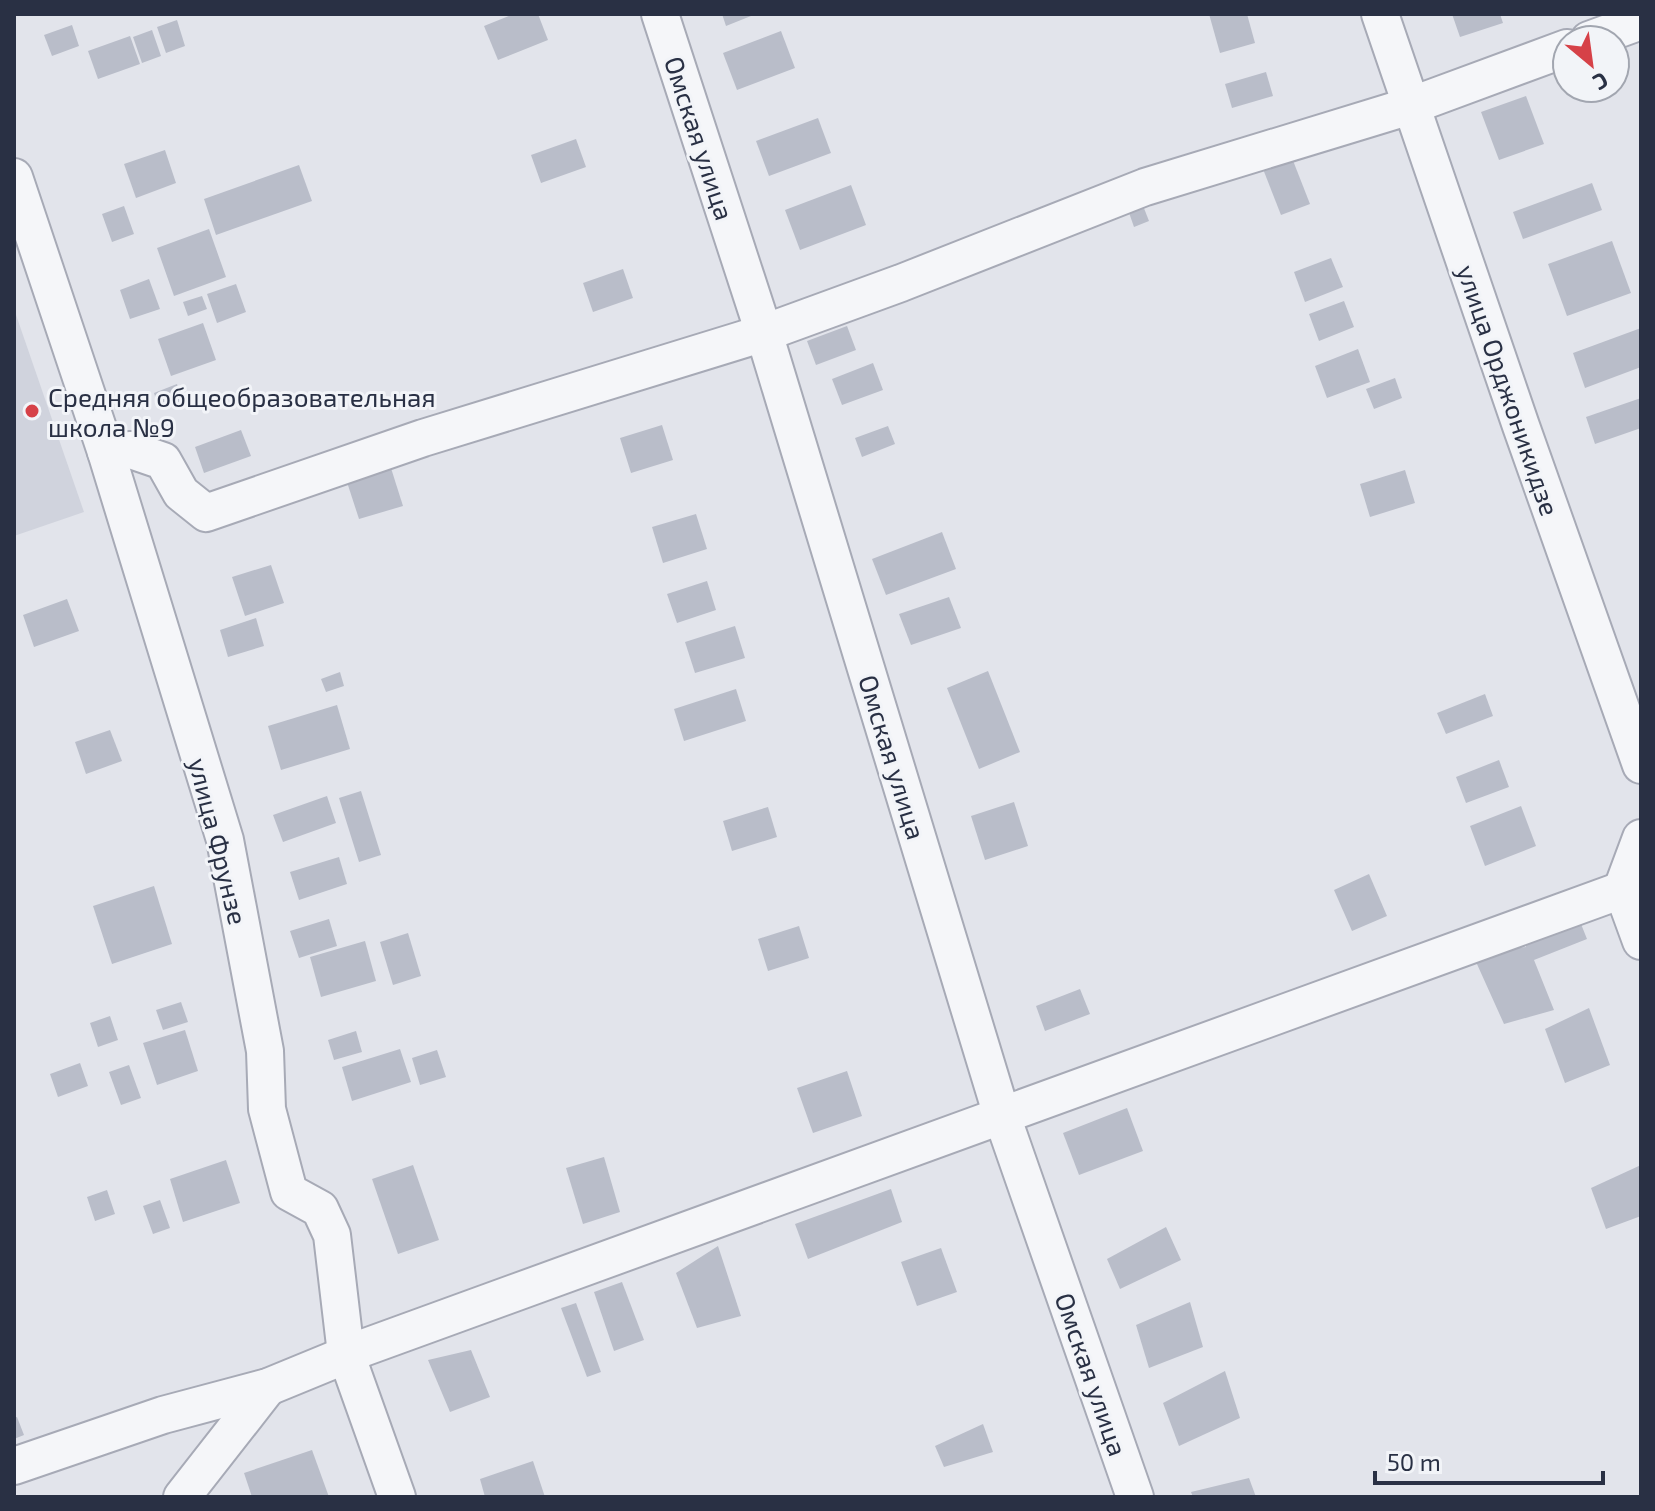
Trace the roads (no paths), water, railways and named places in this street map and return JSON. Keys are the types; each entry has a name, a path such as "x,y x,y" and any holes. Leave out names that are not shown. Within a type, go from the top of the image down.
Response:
{"street":[{"name":"Омская улица","path":"660,14 764,333 1002,1116 1135,1497"},
{"name":"улица Орджоникидзе","path":"1380,14 1641,765"},
{"path":"106,452 131,450 163,461 181,493 206,513 423,438 764,333 1145,187 1410,106 1551,54"},
{"name":"улица Фрунзе","path":"14,177 106,452 225,840 265,1051 267,1109 289,1192 320,1209 332,1235 346,1354 397,1497"},
{"path":"1641,838 1632,886 1641,941"},
{"path":"14,1466 163,1415 268,1387 346,1354 1632,886"},
{"path":"182,1497 268,1387"}],"place":[{"name":"Средняя общеобразовательная школа №9","path":"32,411"}]}
